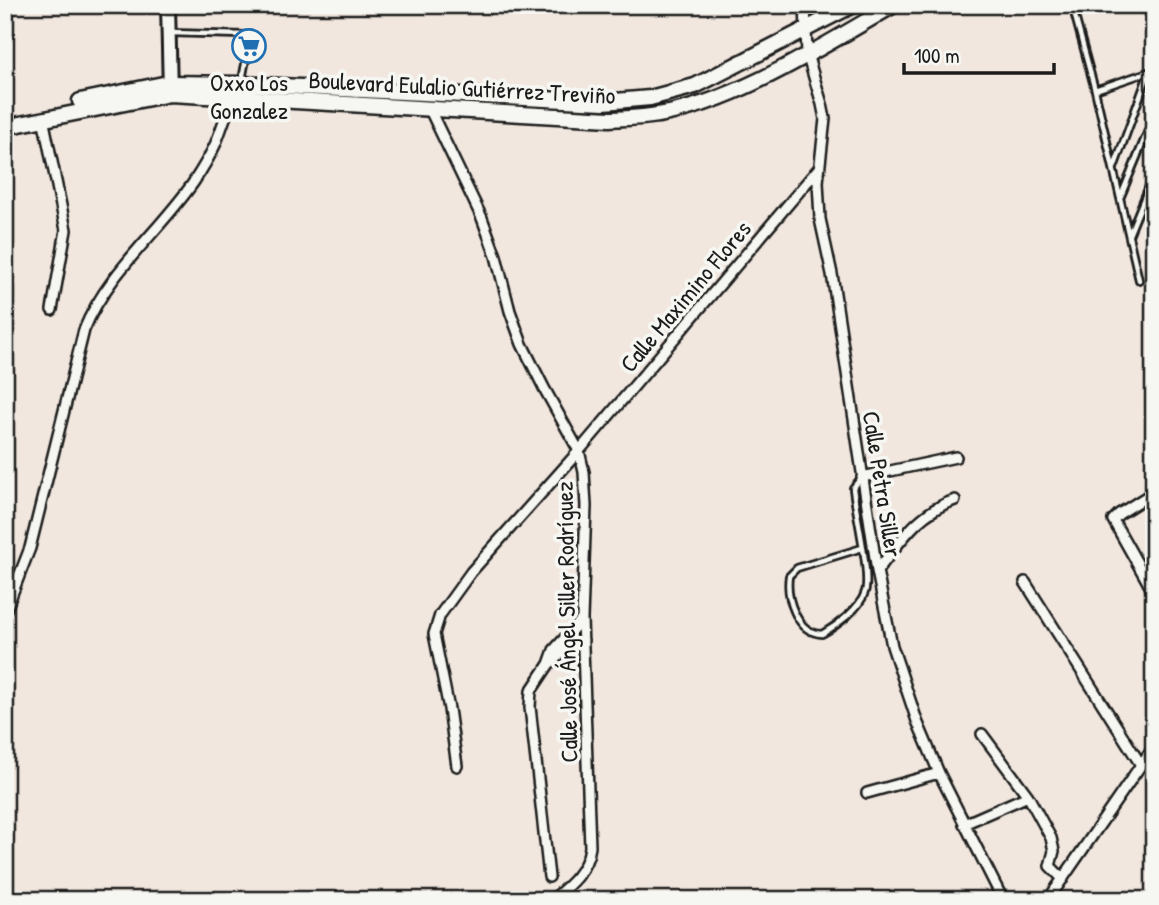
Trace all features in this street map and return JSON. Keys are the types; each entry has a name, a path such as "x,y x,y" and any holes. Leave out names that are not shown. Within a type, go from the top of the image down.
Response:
{"main road":[{"name":"Boulevard Eulalio Gutiérrez Treviño","path":"5,117 169,89 394,100 627,101 695,86 853,5"},
{"name":"Boulevard Eulalio Gutiérrez Treviño","path":"394,100 430,110 610,119 670,113 732,92 894,5"},
{"name":"Boulevard Eulalio Gutiérrez Treviño","path":"5,127 169,89"},
{"path":"543,99 543,115"}],"street":[{"path":"168,5 169,89"},
{"name":"Calle Petra Siller","path":"805,5 807,54 824,119 818,182 820,219 832,274 877,572 891,646 905,689 939,773 1003,900"},
{"path":"5,612 30,548 84,330 92,311 195,180 214,148 237,91"},
{"name":"Calle José Ángel Siller Rodríguez","path":"430,110 490,237 510,312 522,344 579,451 586,489 582,619 589,858 580,874 552,900"},
{"path":"43,118 66,230 52,310"},
{"name":"Calle Maximino Flores","path":"457,766 449,709 435,643 435,625 446,605 471,572 579,451 820,167"},
{"path":"862,477 956,457"},
{"path":"1154,492 1114,520 1154,593"},
{"path":"877,572 911,527 938,506 955,500"},
{"path":"1026,582 1141,765"},
{"path":"550,664 558,643 582,619"},
{"path":"549,877 530,707 531,691 550,664 573,643 583,640"},
{"path":"982,734 1028,796 1053,842 1050,866 1063,879"},
{"path":"1048,900 1154,746"},
{"path":"867,793 939,773"},
{"path":"964,824 1028,796"}],"lane":[{"path":"1072,5 1096,90 1139,280"},
{"path":"169,33 244,35 249,43 237,91"},
{"path":"1096,90 1151,71"},
{"path":"1114,169 1151,71"},
{"path":"1120,198 1154,116"},
{"path":"1129,235 1154,174"},
{"path":"862,477 855,482 853,488 862,548 866,587 863,597 829,629 818,634 810,631 800,622 792,607 789,576 797,568 862,548"}],"place":[{"name":"Oxxo Los Gonzalez","path":"249,46"}]}
